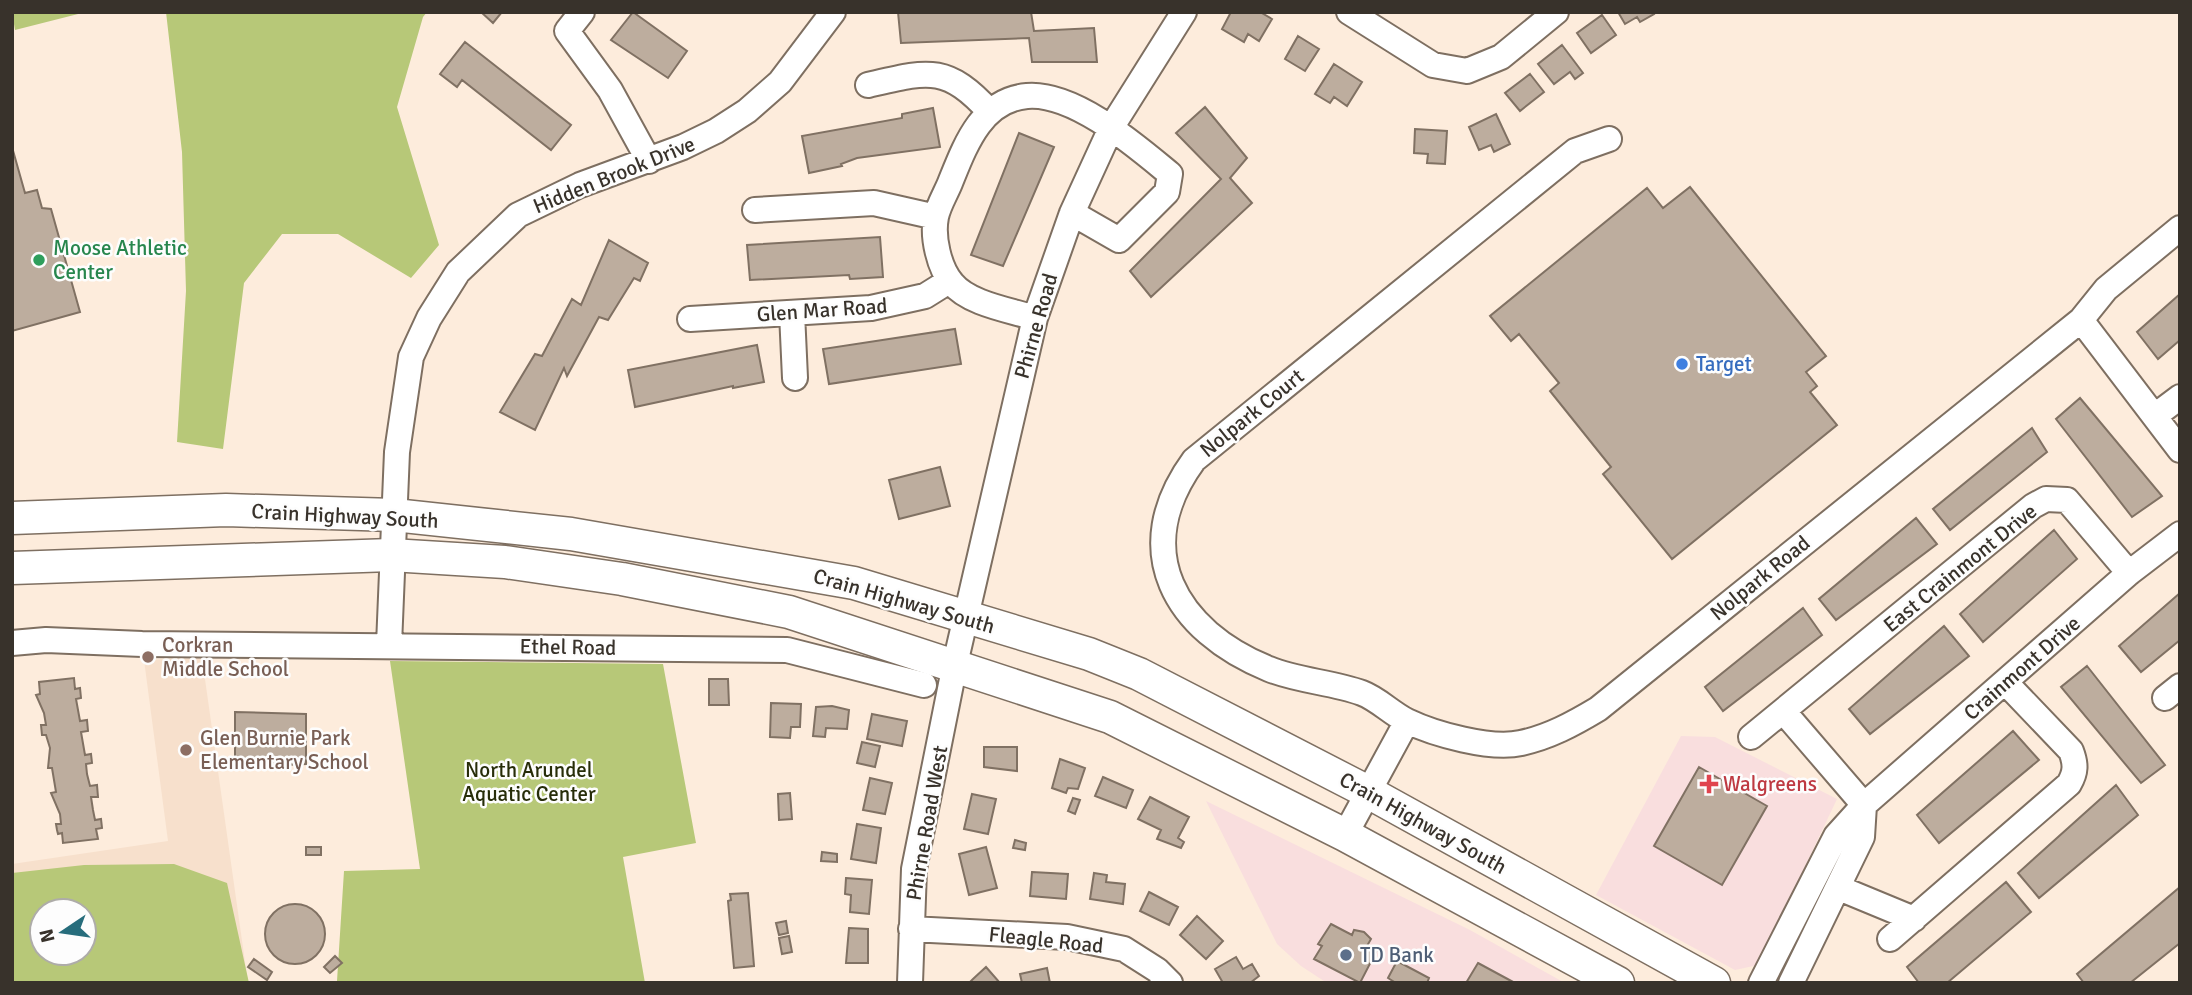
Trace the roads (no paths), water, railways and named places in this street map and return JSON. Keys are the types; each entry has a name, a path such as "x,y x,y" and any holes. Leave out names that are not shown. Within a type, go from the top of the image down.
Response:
{"main road":[{"name":"Crain Highway South","path":"12,518 226,510 394,515 570,534 854,583 1088,654 1139,674 1368,792 1714,983"},
{"name":"Crain Highway South","path":"12,568 391,555 505,562 622,579 789,612 955,664 1110,717 1345,835 1618,983"}],"street":[{"path":"582,12 567,31 610,90 649,161"},
{"name":"Hidden Brook Drive","path":"389,645 397,452 411,357 429,318 458,272 518,215 580,185 649,161 716,131 747,111 780,82 832,12"},
{"name":"Phirne Road","path":"955,664 1035,318 1072,213 1111,128 1184,12"},
{"path":"1349,12 1433,65 1466,71 1501,57 1556,12"},
{"path":"868,85 917,75 943,75 966,85 990,112"},
{"path":"1035,318 969,296 949,281 936,244 936,217 970,135 990,112 1027,96 1045,97 1096,117 1170,174 1167,192 1119,240 1072,213"},
{"name":"Nolpark Court","path":"1407,721 1364,693 1270,670 1229,650 1201,630 1184,610 1171,584 1165,556 1168,503 1177,484 1194,460 1218,438 1575,150 1609,139"},
{"path":"755,210 874,203 936,217"},
{"name":"Nolpark Road","path":"1407,721 1463,740 1518,744 1565,729 1598,709 2081,320 2106,289 2180,228"},
{"name":"Glen Mar Road","path":"690,319 900,304 925,296 949,281"},
{"path":"792,313 796,378"},
{"path":"2081,320 2156,415 2180,450"},
{"path":"2156,415 2180,397"},
{"name":"East Crainmont Drive","path":"1751,737 2033,506 2046,499 2067,500 2129,573"},
{"name":"Crainmont Drive","path":"1762,983 1836,836 1864,804 2129,573 2180,534"},
{"path":"787,650 789,612"},
{"name":"Ethel Road","path":"12,643 46,640 142,644 787,650 923,685"},
{"name":"Phirne Road West","path":"910,983 914,869 955,664"},
{"path":"1890,939 2069,784 2074,775 2075,762 2071,751 2006,683"},
{"path":"1784,712 1864,804 1862,837 1791,983"},
{"path":"1345,835 1407,721"},
{"path":"1839,888 1914,919"},
{"name":"Fleagle Road","path":"911,929 1067,937 1124,949 1170,983"}],"place":[{"name":"Moose Athletic Center","path":"39,260"},
{"name":"Target","path":"1682,364"},
{"name":"Corkran Middle School","path":"148,657"},
{"name":"Glen Burnie Park Elementary School","path":"186,750"},
{"name":"Walgreens","path":"1709,784"},
{"name":"TD Bank","path":"1346,955"}],"park label":[{"name":"North Arundel Aquatic Center","path":"529,782"}]}
